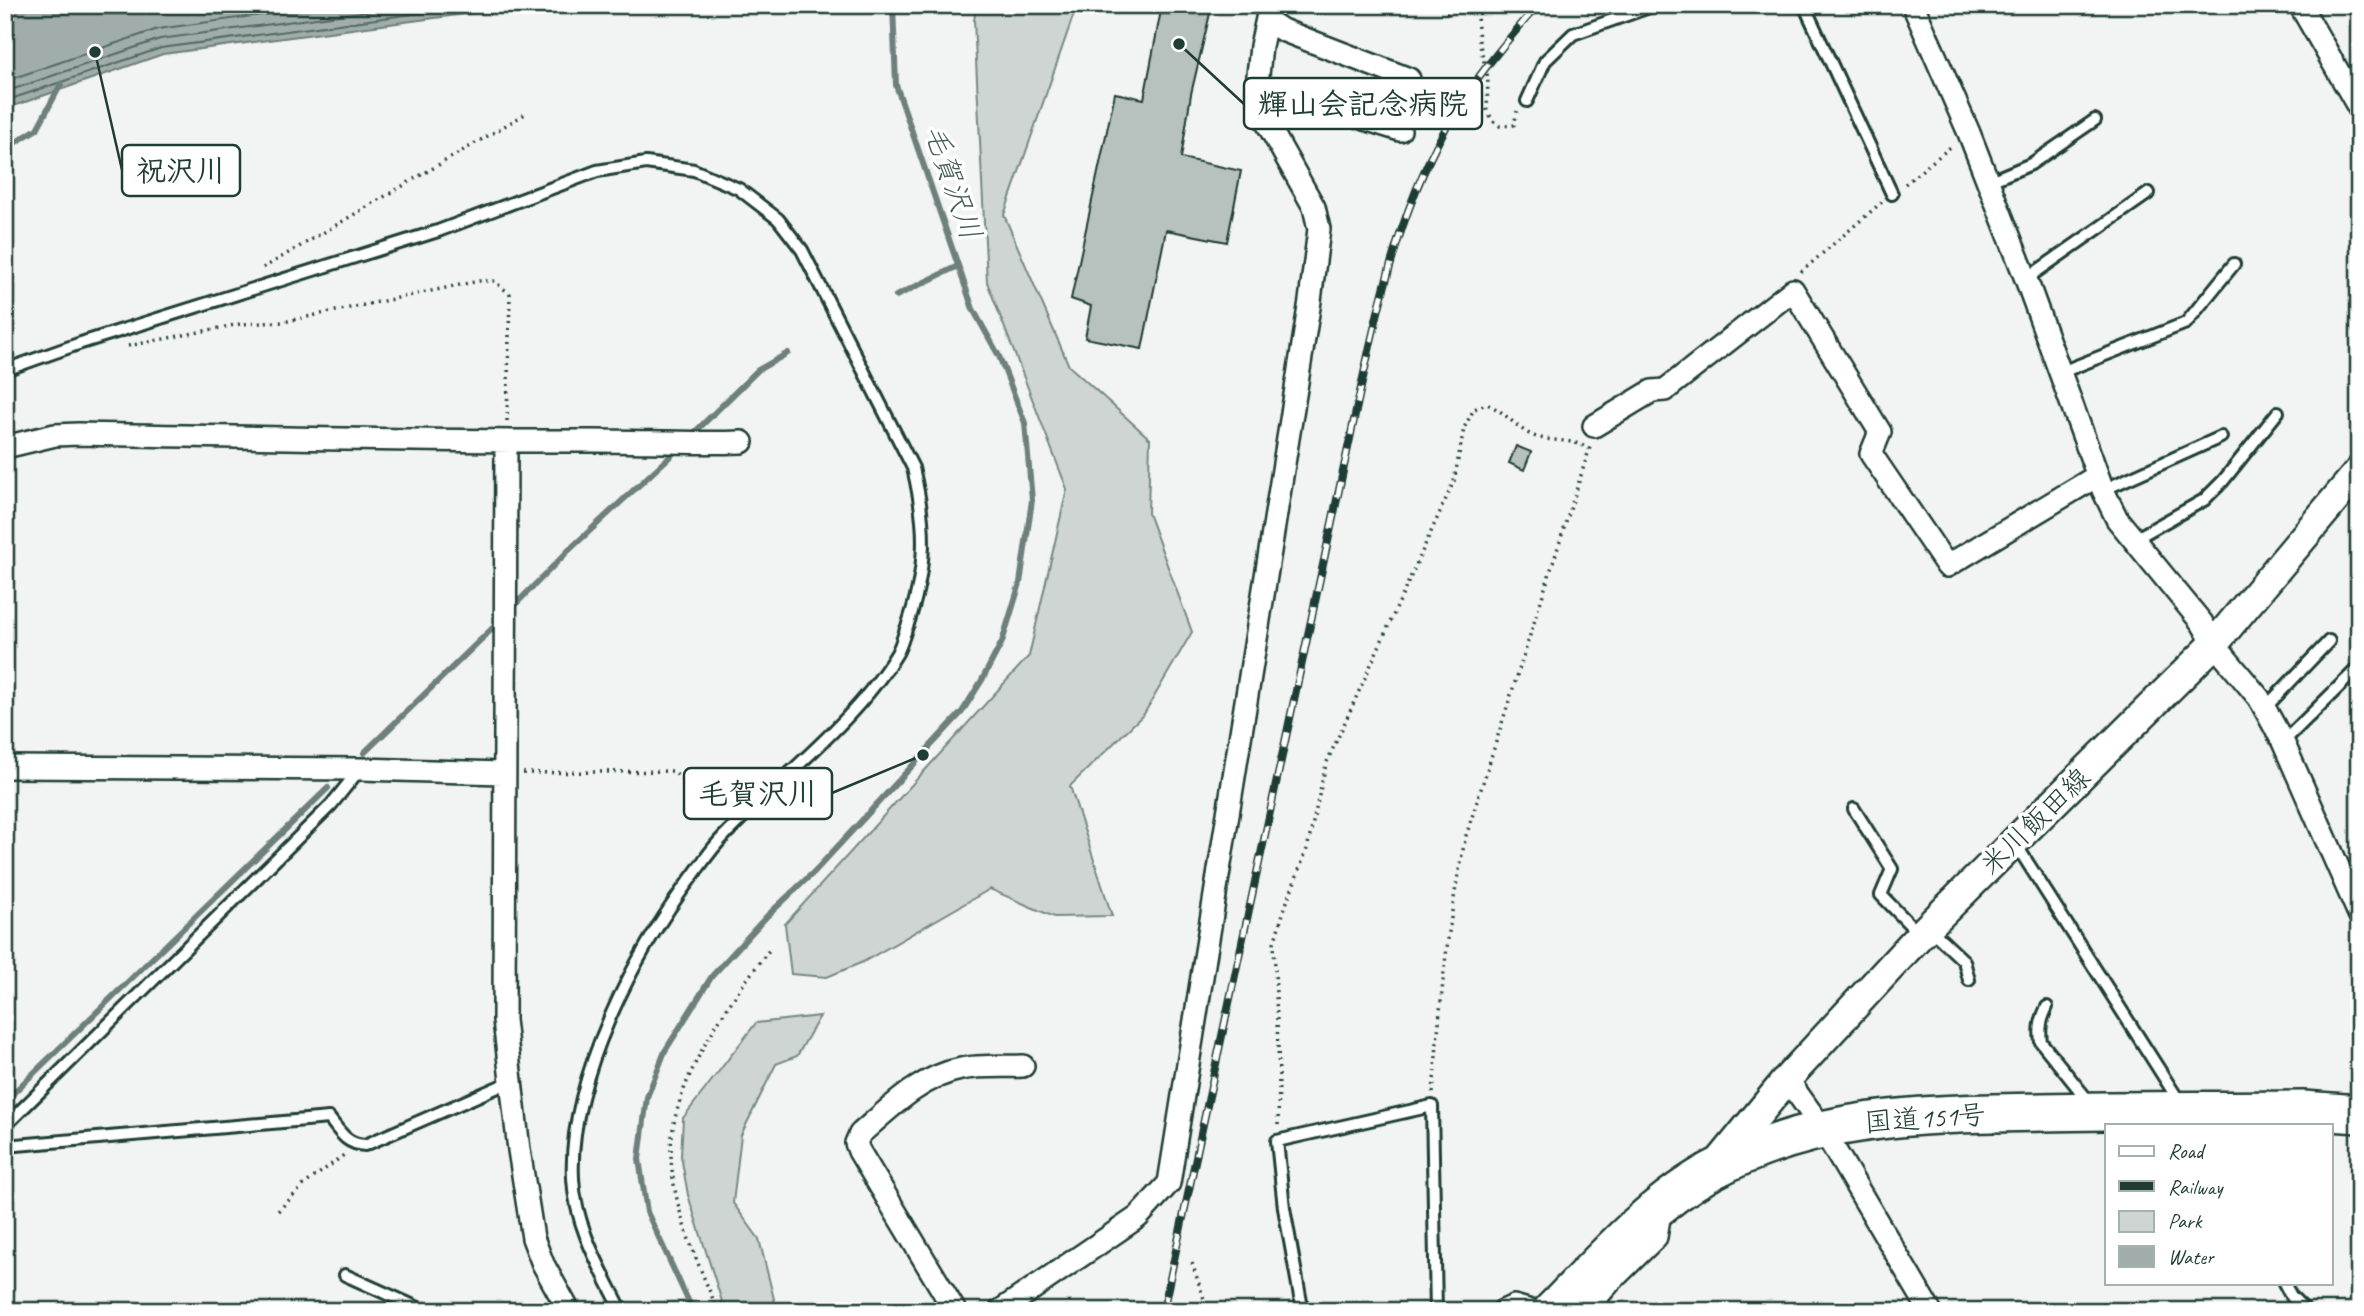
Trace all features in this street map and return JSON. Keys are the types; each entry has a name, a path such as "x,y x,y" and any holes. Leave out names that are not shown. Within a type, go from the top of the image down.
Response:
{"highway":[{"name":"国道151号","path":"1552,1311 1620,1241 1661,1205 1711,1171 1755,1151 1822,1128 1919,1115 2096,1111 2191,1118 2303,1110 2359,1114"}],"main road":[{"name":"米川飯田線","path":"1711,1171 1787,1079 1924,931 2214,644 2359,471"}],"street":[{"path":"1913,5 1969,133 2026,279 2100,483 2117,519 2259,698 2283,741 2359,914"},
{"path":"2300,5 2359,108"},
{"path":"1268,13 1282,30 1409,79"},
{"path":"1000,1311 1138,1217 1169,1183 1310,301 1319,229 1314,207 1262,114 1257,85 1268,13"},
{"path":"1257,85 1400,130"},
{"path":"1594,426 1652,391 1665,390 1793,290 1880,432 1871,454 1947,566 2100,483"},
{"path":"5,447 55,435 78,434 742,442"},
{"path":"506,441 504,1020 520,1164 533,1238 543,1264 569,1311"},
{"path":"5,767 360,769 503,773"},
{"path":"955,1311 856,1143 860,1133 912,1088 961,1069 1023,1066"},
{"path":"1787,1079 1822,1128 1930,1311"},
{"path":"1585,1311 1656,1237 1661,1205"},
{"path":"1503,1311 1514,1306 1531,1311"}],"lane":[{"path":"1527,102 1545,61 1573,34 1655,5"},
{"path":"1804,5 1892,194"},
{"path":"1988,182 2031,164 2095,120"},
{"path":"5,370 438,231 597,171 646,163 694,170 739,189 778,219 802,250 913,468 920,498 924,557 916,600 898,651 869,694 721,838 667,909 623,987 580,1104 574,1139 573,1179 578,1211 588,1244 622,1311"},
{"path":"2026,279 2149,193"},
{"path":"2059,373 2186,323 2234,264"},
{"path":"2133,540 2204,500 2223,481 2278,412"},
{"path":"2100,483 2221,437"},
{"path":"2265,708 2329,641"},
{"path":"2283,741 2359,667"},
{"path":"5,1126 331,805 360,769"},
{"path":"1854,809 1892,869 1881,895 1964,961 1969,980"},
{"path":"2013,841 2191,1118"},
{"path":"2047,1007 2041,1018 2041,1042 2096,1111"},
{"path":"5,1146 329,1118 343,1138 365,1145 512,1081"},
{"path":"1306,1311 1301,1302 1284,1209 1277,1141 1432,1105 1436,1311"},
{"path":"345,1275 425,1311"},
{"path":"2285,1284 2291,1296 2306,1311"}],"path":[{"path":"1447,15 1456,5"},
{"path":"1476,5 1479,41 1488,78 1487,110 1493,121 1500,126 1514,125"},
{"path":"259,271 524,114"},
{"path":"1793,290 1796,277 1892,194 1969,133"},
{"path":"81,344 106,351 240,324 283,322 479,281 495,281 510,294 506,441"},
{"path":"1277,1141 1279,1074 1274,943 1284,907 1307,849 1326,764 1454,481 1464,428 1474,409 1486,404 1499,408 1532,435 1580,443 1589,449"},
{"path":"1432,1105 1443,968 1455,886 1466,836 1594,426"},
{"path":"503,773 673,771 731,829"},
{"path":"718,1311 690,1243 677,1195 671,1154 673,1118 696,1063 741,985 770,949"},
{"path":"278,1210 325,1168 365,1145"},
{"path":"1192,1263 1208,1311"}],"green space":[{"path":"977,5 1077,5 1004,215 1069,366 1150,439 1148,513 1192,632 1144,714 1070,786 1112,916 1054,917 990,889 863,962 827,977 791,974 785,924 1029,656 1067,489 987,282 974,20"},
{"path":"820,1016 797,1056 776,1064 741,1135 733,1203 759,1239 777,1311 725,1311 688,1195 681,1156 683,1118 756,1023"}],"water":[{"path":"5,5 533,5 163,54 5,109"}],"building":[{"path":"1162,5 1212,5 1191,94 1181,158 1241,171 1227,242 1166,230 1142,349 1085,338 1091,306 1071,299 1115,93 1144,99"},
{"path":"1516,446 1531,452 1524,470 1509,463"}],"waterway":[{"name":"毛賀沢川","path":"693,1311 647,1212 639,1159 647,1097 665,1051 712,976 767,916 815,871 962,712 1002,642 1020,583 1032,500 1025,423 999,356 973,309 896,85 893,5"},
{"path":"5,149 37,129 61,84"},
{"path":"896,296 958,266"},
{"path":"689,438 758,370 788,353"},
{"path":"510,610 569,550 679,448"},
{"path":"364,753 500,621"},
{"path":"5,1101 328,788"}],"railway":[{"path":"1163,1311 1366,364 1392,260 1415,193 1445,129 1481,74 1538,5"}],"place":[{"name":"輝山会記念病院","path":"1179,44"},
{"name":"祝沢川","path":"95,52"},
{"name":"毛賀沢川","path":"923,755"}]}
